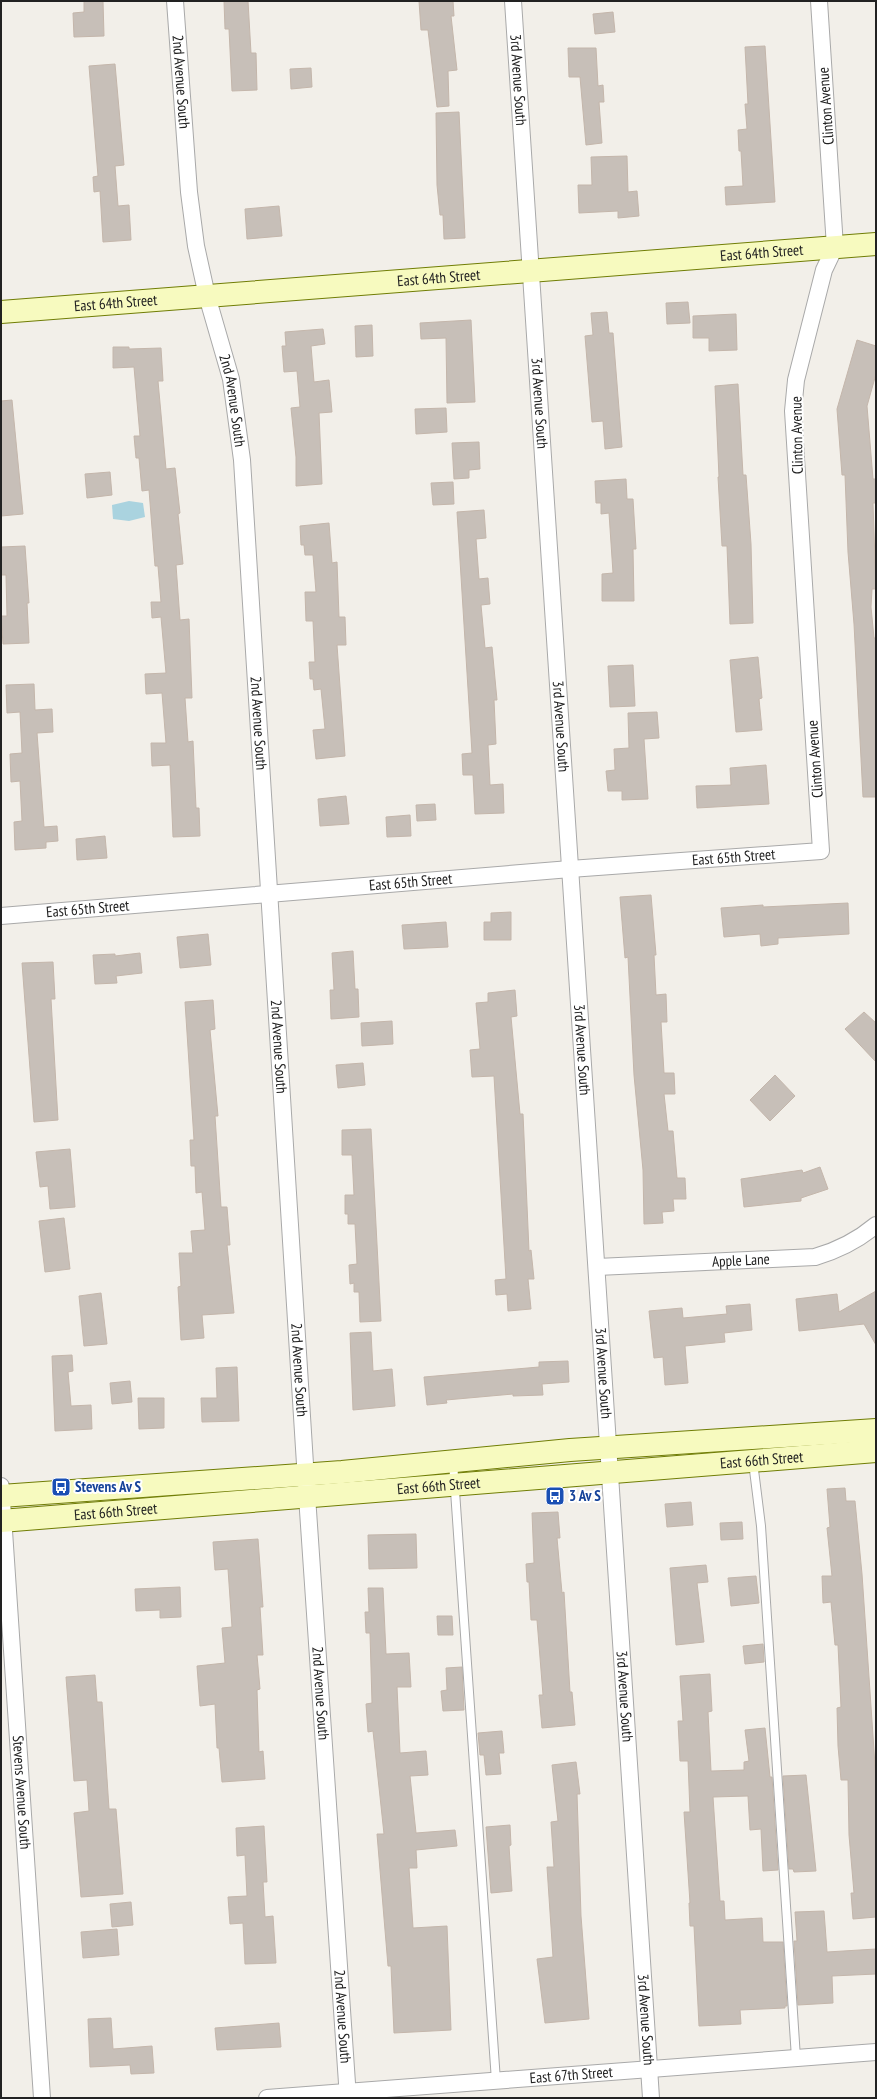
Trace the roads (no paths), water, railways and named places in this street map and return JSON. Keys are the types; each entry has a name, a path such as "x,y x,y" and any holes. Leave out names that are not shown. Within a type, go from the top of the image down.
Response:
{"main road":[{"name":"East 64th Street","path":"1,312 876,244"},
{"name":"East 66th Street","path":"1,1492 306,1473 608,1448 876,1430"},
{"name":"East 66th Street","path":"3,1520 753,1462 876,1451"}],"street":[{"name":"2nd Avenue South","path":"175,1 189,192 196,246 207,296 231,379 242,460 307,1496 348,2095"},
{"name":"3rd Avenue South","path":"513,1 532,270 651,2098"},
{"name":"Clinton Avenue","path":"819,1 835,247 824,270 796,380 793,411 821,851"},
{"name":"East 65th Street","path":"1,916 570,868 821,851"},
{"name":"Apple Lane","path":"597,1267 815,1257 838,1250 861,1238 876,1225"},
{"name":"Stevens Avenue South","path":"1,1492 42,2098"},
{"name":"East 67th Street","path":"267,2098 348,2095 496,2081 876,2052"}],"lane":[{"path":"453,1461 496,2081"},
{"path":"753,1462 761,1526 796,2058"}],"water":[{"path":"129,501 143,503 145,517 129,521 113,519 112,505"}],"place":[{"name":"Stevens Av S","path":"61,1487"},
{"name":"3 Av S","path":"555,1496"}]}
